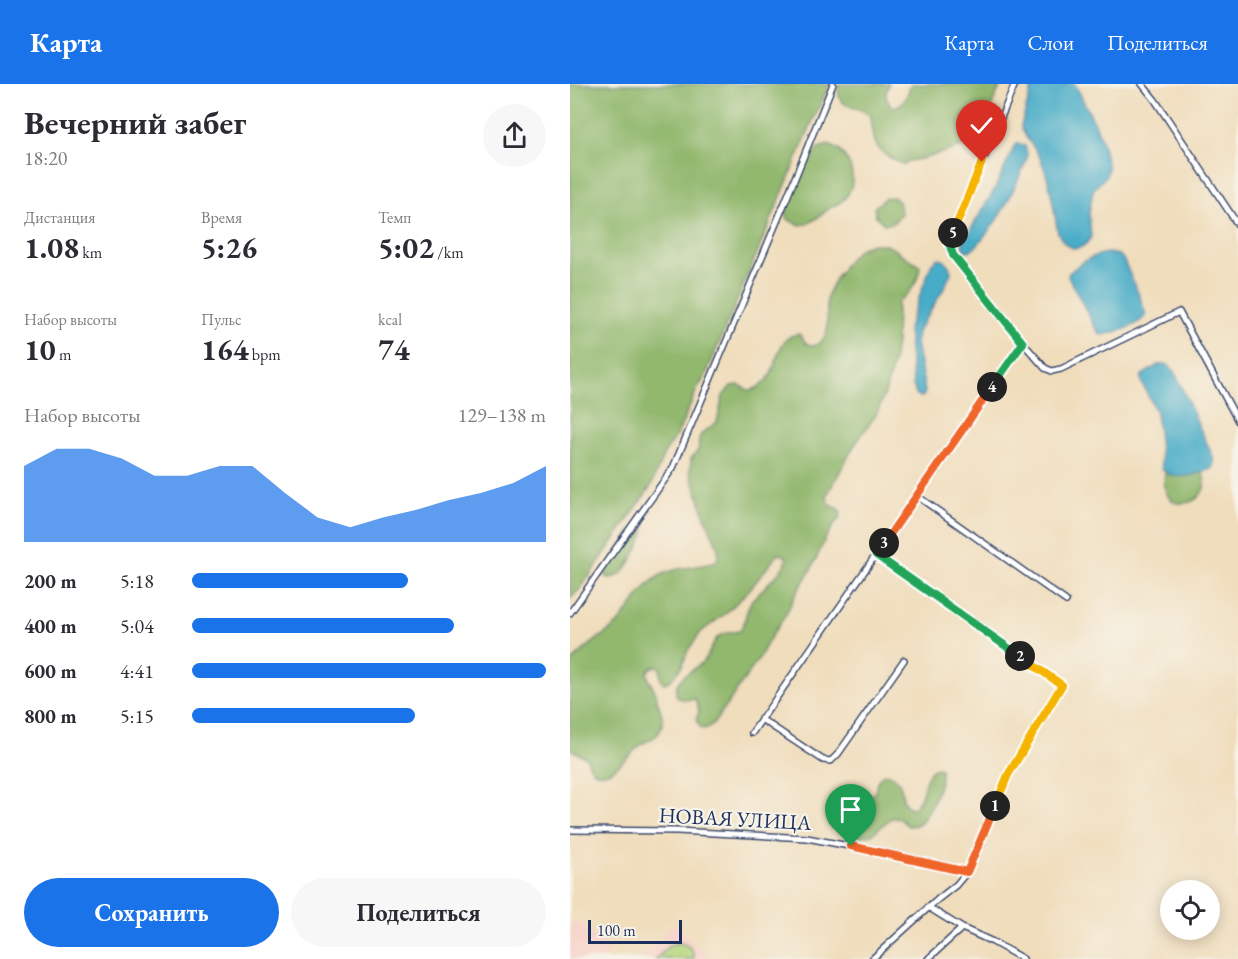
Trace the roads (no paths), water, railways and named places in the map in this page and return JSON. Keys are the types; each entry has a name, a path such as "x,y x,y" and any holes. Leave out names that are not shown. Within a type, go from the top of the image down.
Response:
{"street":[{"path":"570,613 673,468 833,84"},
{"path":"1015,84 949,243 953,255 1023,343 1050,371 1057,371 1179,312 1238,421"},
{"path":"1142,84 1238,225"},
{"path":"752,733 1023,343"},
{"path":"917,496 1066,601"},
{"path":"872,959 928,907 956,885 967,872 1008,775 1062,685 876,555"},
{"path":"761,719 823,760 831,761 904,660"},
{"name":"НОВАЯ УЛИЦА","path":"570,830 677,831 807,837 967,872"},
{"path":"928,907 962,928 1023,959"},
{"path":"928,959 962,928"}],"water":[{"path":"1033,84 1075,84 1102,142 1108,168 1106,176 1093,190 1089,213 1091,237 1087,243 1078,248 1065,243 1058,233 1046,173 1038,154 1021,126"},
{"path":"1018,143 1025,146 1027,158 1013,191 990,230 976,247 966,251 962,246 963,242 995,189"},
{"path":"1108,253 1119,255 1123,259 1146,315 1132,326 1103,335 1095,327 1068,276 1073,269 1087,260"},
{"path":"938,258 947,263 951,273 917,332 916,343 925,391 921,397 916,394 913,385 908,329 932,263"},
{"path":"1166,364 1176,375 1213,457 1214,463 1209,470 1179,476 1162,469 1156,412 1141,381 1141,376 1158,365"}]}
